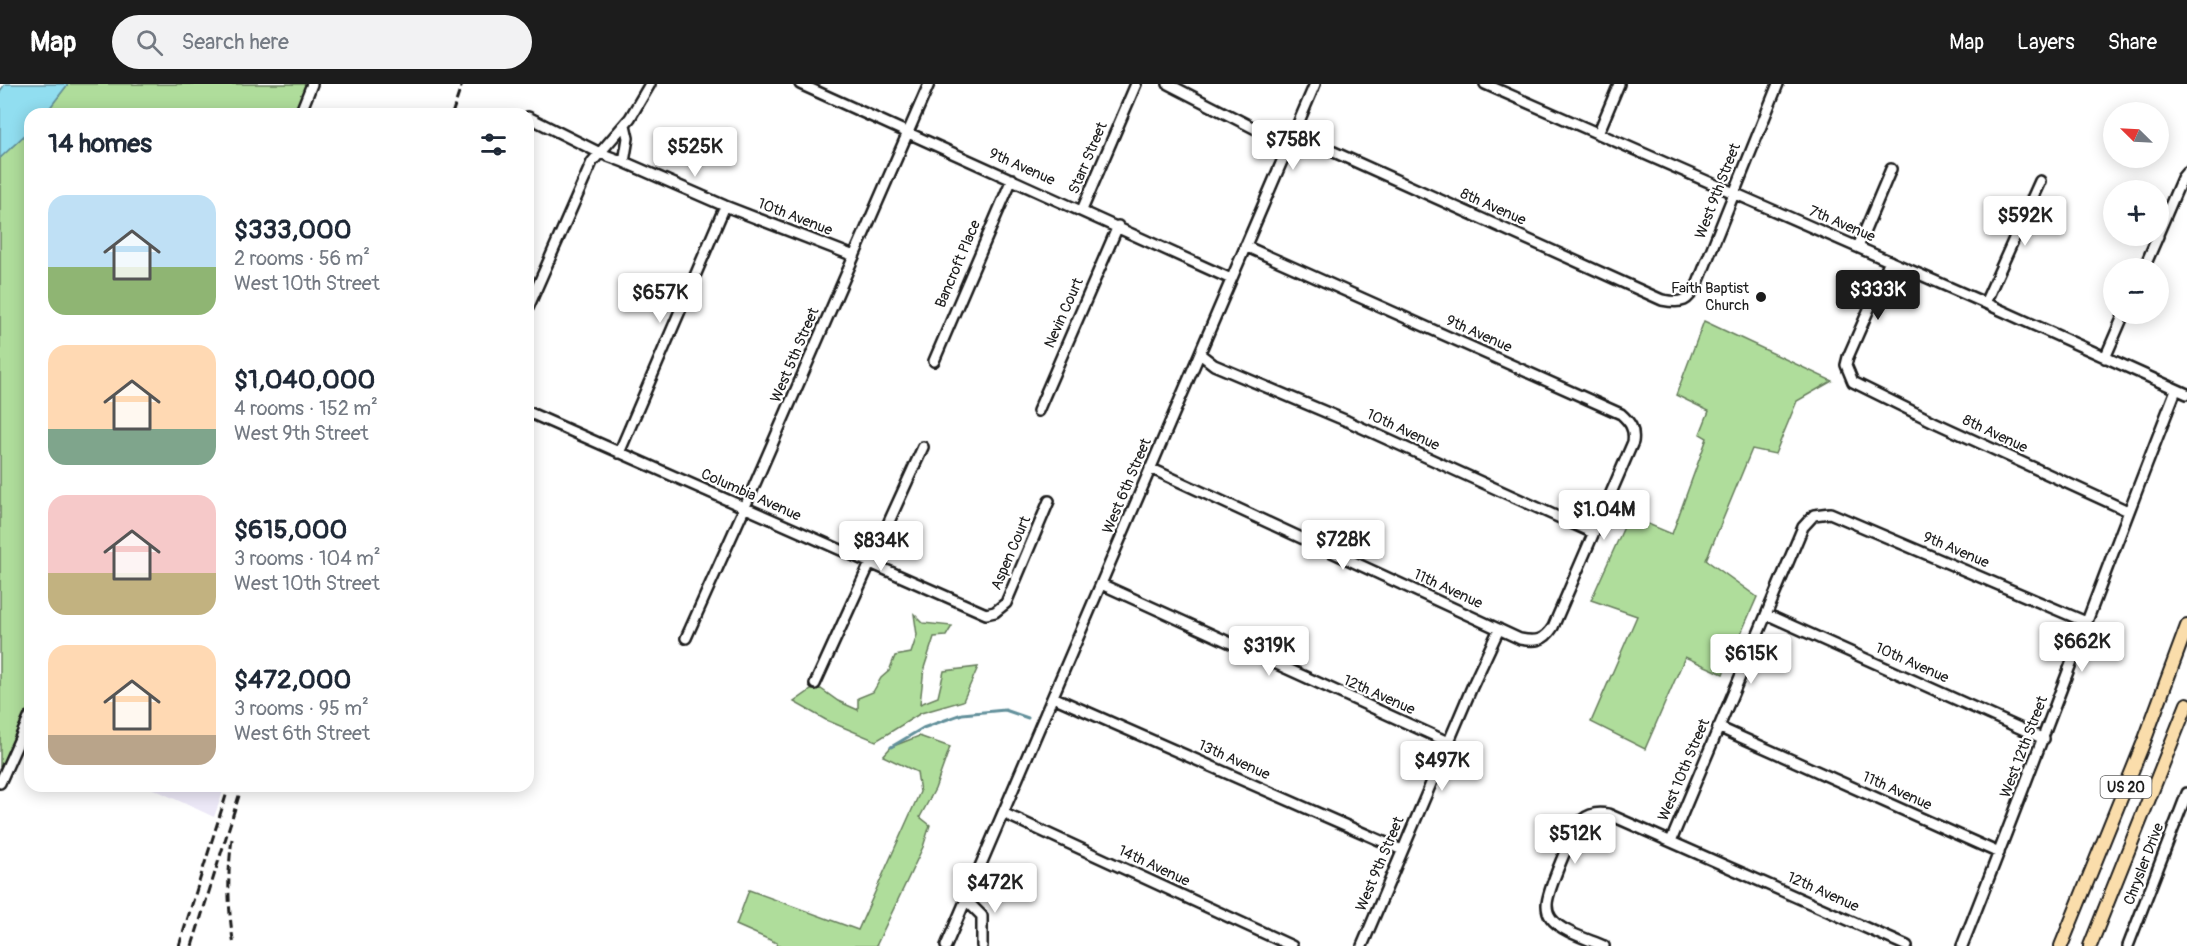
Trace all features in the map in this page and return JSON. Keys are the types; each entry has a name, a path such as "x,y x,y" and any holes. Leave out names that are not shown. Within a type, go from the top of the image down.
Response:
{"main road":[{"name":"US 20","path":"2061,946 2145,739 2187,626"},
{"name":"US 20","path":"2090,946 2187,704"}],"street":[{"path":"302,108 312,84"},
{"path":"534,294 592,162 625,125 650,84"},
{"name":"9th Avenue","path":"800,84 1231,279"},
{"name":"West 5th Street","path":"686,638 929,84"},
{"name":"Starr Street","path":"1082,210 1136,84"},
{"path":"1168,84 1289,146"},
{"name":"West 6th Street","path":"946,946 1315,84"},
{"name":"7th Avenue","path":"1485,84 2187,394"},
{"path":"1598,134 1619,84"},
{"name":"West 9th Street","path":"1680,302 1689,298 1698,283 1778,84"},
{"name":"10th Avenue","path":"534,120 600,153 725,206 854,256"},
{"path":"624,162 628,138 625,125"},
{"name":"8th Avenue","path":"1294,134 1662,300 1680,302"},
{"path":"1858,247 1891,169"},
{"path":"2169,209 2182,178 2187,172"},
{"name":"Bancroft Place","path":"934,361 1012,179"},
{"path":"1985,303 2040,181"},
{"path":"619,453 725,206"},
{"name":"Nevin Court","path":"1038,411 1118,226"},
{"name":"9th Avenue","path":"1245,246 1621,414 1632,425 1633,442 1593,533"},
{"name":"8th Avenue","path":"1890,261 1848,357 1846,365 1853,382 2127,511"},
{"path":"2105,358 2120,324"},
{"name":"10th Avenue","path":"1200,354 1214,365 1347,421 1593,533"},
{"name":"West 12th Street","path":"1962,946 2044,738 2127,511 2176,390"},
{"name":"Columbia Avenue","path":"534,415 986,614 996,612"},
{"path":"815,684 923,447"},
{"name":"11th Avenue","path":"1150,468 1520,639 1539,640 1548,635 1593,533"},
{"name":"Aspen Court","path":"996,612 1006,603 1049,501"},
{"name":"9th Avenue","path":"1814,515 1830,513 2086,622"},
{"name":"West 10th Street","path":"1671,841 1768,615 1803,527 1814,515"},
{"name":"12th Avenue","path":"1101,584 1289,672 1448,742"},
{"name":"10th Avenue","path":"1768,615 2044,738"},
{"name":"West 9th Street","path":"1362,946 1448,742 1499,629"},
{"name":"13th Avenue","path":"1053,697 1402,850"},
{"name":"11th Avenue","path":"1718,728 1999,854"},
{"path":"1,778 24,729"},
{"name":"Chrysler Drive","path":"2128,946 2187,793"},
{"name":"14th Avenue","path":"1003,813 1292,946"},
{"name":"12th Avenue","path":"1604,946 1564,928 1552,919 1547,908 1547,902 1573,835 1580,822 1594,813 1608,814 1907,946"},
{"path":"966,900 982,916 982,946"}],"shaded area":[{"path":"160,792 223,792 214,817"}],"green space":[{"path":"68,84 312,84 302,108 50,108"},
{"path":"24,136 24,729 0,783 0,158"},
{"path":"1704,321 1832,381 1797,401 1775,454 1752,449 1706,560 1757,597 1723,674 1685,657 1645,749 1591,722 1637,616 1591,600 1629,516 1672,534 1707,438 1700,434 1709,411 1676,395"},
{"path":"914,614 923,623 952,626 946,636 934,637 924,668 920,704 938,697 944,671 978,667 963,701 921,713 876,741 826,720 794,702 811,690 821,689 838,701 858,710 858,698 873,692 881,678 889,671 895,656 911,653 917,635"},
{"path":"919,736 950,747 935,789 920,817 930,825 923,847 876,946 776,946 777,943 736,925 749,890 858,930 920,792 917,772 883,756 891,747"}],"water":[{"path":"5,84 68,84 50,108 24,108 24,136 0,158 0,91"}],"waterway":[{"path":"891,747 923,728 962,714 1005,710 1028,718"}],"railway":[{"path":"454,108 462,84"},
{"path":"179,946 227,792"},
{"path":"192,946 240,792"},
{"path":"232,839 229,892 234,946"}],"place":[{"name":"Faith Baptist Church","path":"1761,297"}]}
